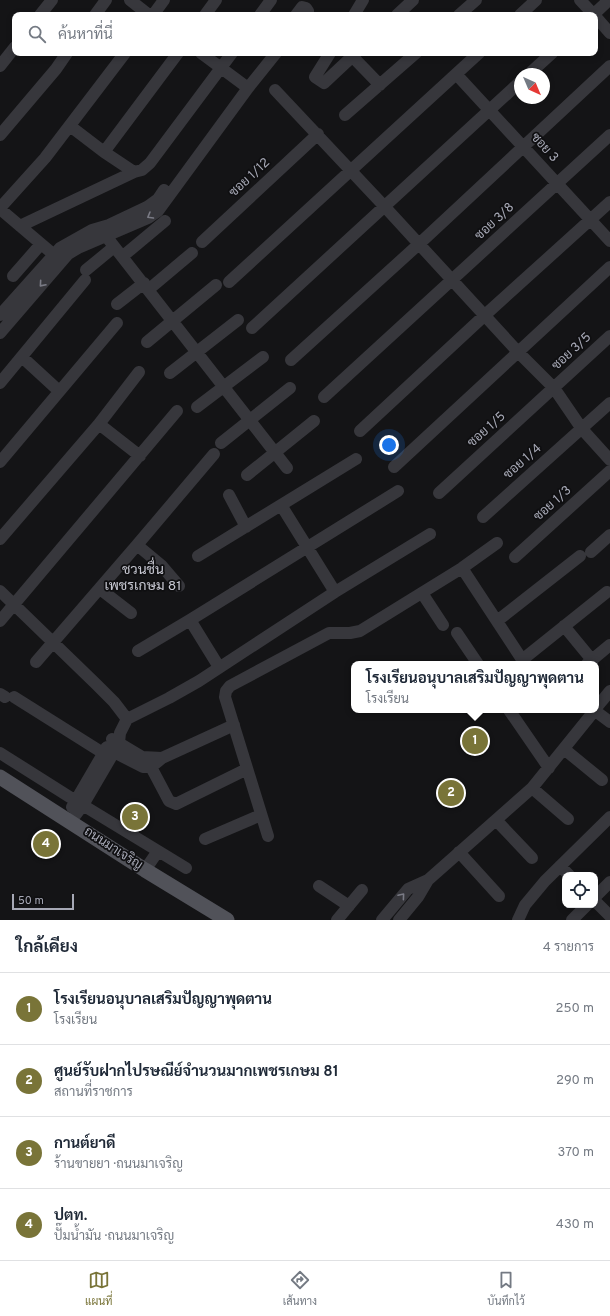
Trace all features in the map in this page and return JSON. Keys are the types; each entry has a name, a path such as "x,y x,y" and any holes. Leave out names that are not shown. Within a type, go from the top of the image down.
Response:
{"main road":[{"name":"ถนนมาเจริญ","path":"0,777 145,870 227,920"}],"street":[{"path":"42,12 52,0"},
{"path":"97,12 106,0"},
{"path":"130,0 145,12"},
{"path":"156,12 164,0"},
{"path":"207,12 216,0"},
{"path":"262,12 271,0"},
{"path":"356,12 363,0"},
{"path":"400,12 413,0"},
{"path":"462,12 476,0"},
{"path":"523,12 536,0"},
{"path":"580,0 591,12"},
{"path":"597,12 609,0"},
{"path":"299,12 304,7 308,12"},
{"path":"598,20 610,33"},
{"path":"0,66 12,51"},
{"path":"0,135 56,69 65,56"},
{"path":"58,258 0,208 45,158 123,56"},
{"path":"104,152 176,56"},
{"path":"206,56 222,67 245,86"},
{"path":"20,226 134,172 142,170 150,163 230,56"},
{"path":"0,315 58,258 68,254 103,232 148,218 158,211 264,56"},
{"path":"245,86 273,56"},
{"path":"328,56 315,77 324,83 350,56"},
{"path":"354,56 380,85"},
{"path":"345,115 413,56"},
{"path":"230,282 476,56"},
{"path":"536,68 549,56"},
{"path":"291,360 420,244 610,66"},
{"name":"ซอย 3","path":"456,74 610,241"},
{"path":"252,328 514,88"},
{"path":"276,90 352,170 519,353 554,388 582,429 610,460"},
{"path":"70,126 104,152 134,172"},
{"name":"ซอย 1/12","path":"202,242 318,134"},
{"name":"ซอย 3/8","path":"324,397 610,136"},
{"path":"360,431 610,202"},
{"path":"122,256 165,221"},
{"path":"103,232 287,468"},
{"path":"13,276 41,244"},
{"path":"0,383 86,275 114,247"},
{"path":"118,304 146,287 192,253"},
{"path":"0,332 58,258"},
{"path":"394,467 519,353 610,267"},
{"path":"147,342 216,285"},
{"path":"170,373 238,320"},
{"path":"0,462 117,323"},
{"name":"ซอย 3/5","path":"554,388 610,336"},
{"path":"22,357 59,391"},
{"path":"197,408 263,357"},
{"path":"0,539 99,424 140,372"},
{"path":"221,442 290,388"},
{"name":"ซอย 1/5","path":"439,493 554,388"},
{"name":"ซอย 1/4","path":"484,516 610,403"},
{"path":"0,621 177,411"},
{"path":"247,475 314,421"},
{"path":"99,424 140,456"},
{"path":"36,662 214,454"},
{"path":"198,556 356,459"},
{"name":"ซอย 1/3","path":"515,557 610,471"},
{"path":"138,651 398,492"},
{"path":"229,495 246,527"},
{"path":"281,505 335,592"},
{"path":"68,820 127,719 169,698 335,592 430,534"},
{"path":"497,622 610,535"},
{"path":"268,836 225,697 226,691 230,686 329,633 350,633 360,631 462,568 497,543"},
{"path":"137,545 161,564 179,586"},
{"path":"462,568 523,661"},
{"path":"100,589 132,613"},
{"path":"0,591 114,702 127,719"},
{"path":"525,661 564,626 607,592"},
{"path":"422,593 443,625"},
{"path":"190,620 219,667"},
{"path":"564,626 588,661"},
{"path":"457,633 476,661"},
{"path":"590,661 610,645"},
{"path":"599,705 610,690"},
{"path":"7,696 112,745 142,757 162,758"},
{"path":"511,713 549,768"},
{"path":"399,920 418,897 428,880 532,788 593,713"},
{"path":"599,713 610,722"},
{"path":"112,745 143,767 151,767 162,758 234,725"},
{"path":"564,749 602,780"},
{"path":"0,753 186,868"},
{"path":"151,767 169,801 176,804 247,769"},
{"path":"532,788 568,819"},
{"path":"205,839 261,815"},
{"path":"518,920 525,905 546,881 610,817"},
{"path":"496,820 532,858"},
{"path":"145,870 158,851"},
{"path":"459,852 499,896"},
{"path":"560,866 566,872"},
{"path":"382,920 408,889 428,880"},
{"path":"598,894 610,882"},
{"path":"319,886 349,906"},
{"path":"337,920 362,890"},
{"path":"598,904 610,916"},
{"path":"572,920 584,908"}],"place":[{"name":"โรงเรียนอนุบาลเสริมปัญญาพุดตาน","path":"475,741"},
{"name":"ศูนย์รับฝากไปรษณีย์จำนวนมากเพชรเกษม 81","path":"451,793"},
{"name":"กานต์ยาดี","path":"135,817"},
{"name":"ปตท.","path":"46,844"}],"district":[{"name":"ชวนชื่น เพชรเกษม 81","path":"143,578"}]}
